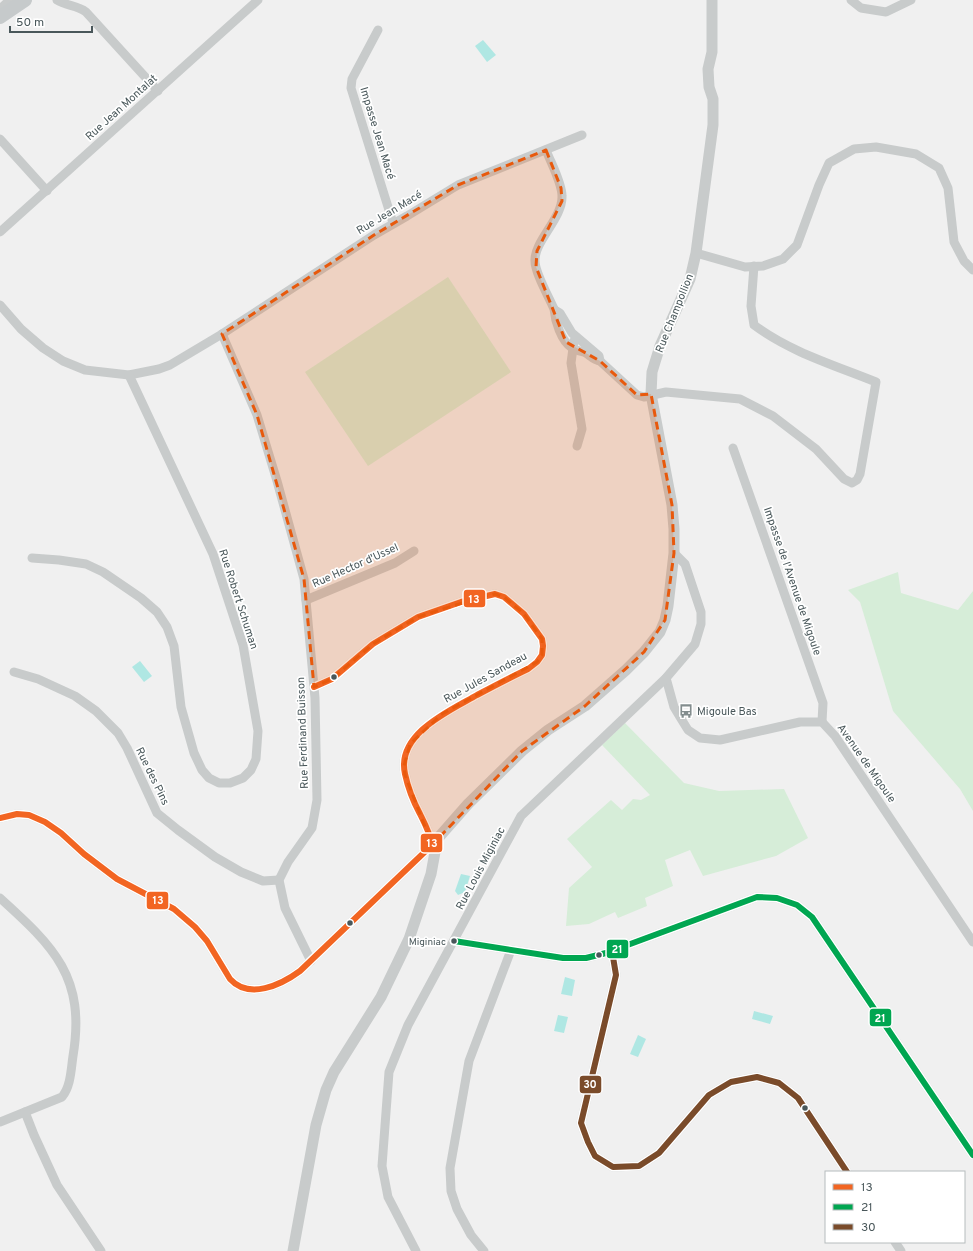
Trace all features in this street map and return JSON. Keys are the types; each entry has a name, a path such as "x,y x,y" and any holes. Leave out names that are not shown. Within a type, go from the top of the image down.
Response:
{"main road":[{"path":"0,17 25,0"}],"street":[{"path":"0,9 10,0"},
{"path":"57,0 62,3 79,7 86,12 158,91"},
{"name":"Rue Champollion","path":"432,845 468,804 522,752 548,730 585,706 626,670 644,652 660,632 665,620 674,553 674,529 672,505 651,394 652,372 660,346 690,279 696,253 713,125 713,99 709,87 708,69 712,52 712,0"},
{"path":"851,0 860,8 886,12 911,0"},
{"name":"Rue Jean Montalat","path":"0,232 158,91 255,1"},
{"name":"Impasse Jean Macé","path":"378,30 352,79 351,88 393,223"},
{"name":"Rue Jean Macé","path":"0,305 21,329 63,362 85,370 129,375 144,373 170,365 222,334 393,223 458,185 582,135"},
{"path":"0,139 46,191"},
{"path":"696,253 745,266 764,266 783,259 797,245 819,185 829,163 854,149 876,147 916,154 939,168 948,188 954,242 964,261 973,270"},
{"path":"546,150 563,195 556,217 537,251 535,259 536,267 554,309 554,315 561,333 566,342 572,349 584,352 594,360 600,361"},
{"path":"554,309 560,313 567,328 599,356 600,361 637,395 644,397 651,394 666,392 740,399 773,416 816,449 844,479 852,483 857,480 860,474 876,382 786,346 770,337 754,325 751,306 754,266"},
{"name":"Rue Ferdinand Buisson","path":"222,334 256,415 277,481 302,572 306,600 314,687 316,800 312,828 288,862 279,880"},
{"path":"576,336 572,349 571,363 582,429 577,446"},
{"name":"Rue Robert Schuman","path":"32,558 86,564 102,572 142,598 157,612 167,627 174,646 181,707 194,753 202,770 209,778 219,783 230,783 243,778 251,770 256,759 258,731 243,645 213,554 129,375"},
{"name":"Impasse de l'Avenue de Migoule","path":"733,448 823,703 822,722"},
{"name":"Rue Hector d'Ussel","path":"306,600 395,563 414,551"},
{"name":"Rue Louis Miginiac","path":"416,1251 388,1197 382,1166 389,1072 408,1025 522,816 666,678 695,644 702,617 685,564 674,553"},
{"name":"Rue Jules Sandeau","path":"314,687 332,679 373,644 418,617 461,602 495,594 504,597 524,614 536,629 544,646 542,655 537,662 528,669 442,714 428,724 410,744 406,754 404,766 405,775 409,791 430,836 432,845"},
{"name":"Rue des Pins","path":"14,672 38,679 75,696 96,711 118,733 127,748 157,813 178,830 215,857 241,872 262,881 279,880"},
{"name":"Avenue de Migoule","path":"666,678 674,707 688,730 700,738 720,740 800,722 822,722 835,736 973,942"},
{"path":"0,818 17,814 29,815 45,822 62,833 84,854 117,879 174,909 185,917 202,934 234,984 250,990 260,989 291,978 432,845 435,852 431,874 409,939 381,997 334,1072 326,1090 316,1125 293,1251"},
{"path":"279,880 285,908 310,961"},
{"path":"454,941 563,958 586,958 612,951 757,897 777,898 797,905 812,917 973,1155"},
{"path":"0,898 32,927 57,957 66,973 75,1004 76,1036 67,1089 62,1097 0,1122"},
{"path":"484,1251 471,1235 457,1209 450,1191 450,1168 469,1061 510,950"},
{"path":"612,951 616,975 581,1123 595,1156 613,1167 639,1166 659,1153 709,1095 731,1082 757,1078 779,1083 798,1098 846,1171"},
{"path":"25,1112 57,1185 101,1251"}],"highlighted area":[{"path":"546,150 561,188 562,201 537,251 536,267 566,342 600,361 637,395 651,394 672,505 674,553 665,620 644,652 585,706 522,751 432,845 405,775 404,766 410,744 442,714 537,662 542,655 542,639 524,614 504,597 495,594 418,617 373,644 332,679 314,687 304,579 257,415 222,334 374,235 458,185"}],"green space":[{"path":"448,277 511,372 368,466 305,372"},
{"path":"898,572 901,593 958,610 973,591 973,811 960,789 893,711 860,602 848,590"},
{"path":"625,723 684,783 719,791 784,789 808,838 776,856 703,876 690,850 665,860 673,886 645,898 647,906 618,918 615,912 589,924 566,926 569,888 592,867 567,839 611,800 622,810 633,799 641,800 650,795 602,745"}],"water":[{"path":"483,40 496,55 487,62 475,46"},
{"path":"140,661 152,676 144,682 132,667"},
{"path":"461,874 470,876 465,892 458,895 455,891"},
{"path":"565,977 575,980 572,996 561,994"},
{"path":"754,1011 773,1016 770,1024 752,1019"},
{"path":"558,1015 568,1017 564,1033 554,1031"},
{"path":"638,1035 646,1039 638,1057 630,1054"}],"transit line":[{"name":"13","path":"0,818 17,814 29,815 45,822 61,833 84,854 117,879 174,909 195,927 207,941 230,979 238,985 246,989 265,988 275,985 300,971 432,845 430,836 411,794 405,774 404,760 409,747 416,736 440,716 453,708 528,669 537,662 542,655 542,639 524,614 504,597 495,594 461,602 418,617 373,644 332,679 314,687"},
{"name":"21","path":"454,941 563,958 586,958 606,953 757,897 777,898 797,905 812,917 973,1155"},
{"name":"30","path":"612,951 616,975 581,1123 595,1156 613,1167 639,1166 659,1153 709,1095 731,1082 757,1077 779,1083 798,1098 846,1171"}],"place":[{"name":"Migoule Bas","path":"686,711"},
{"name":"Miginiac","path":"454,941"}]}
